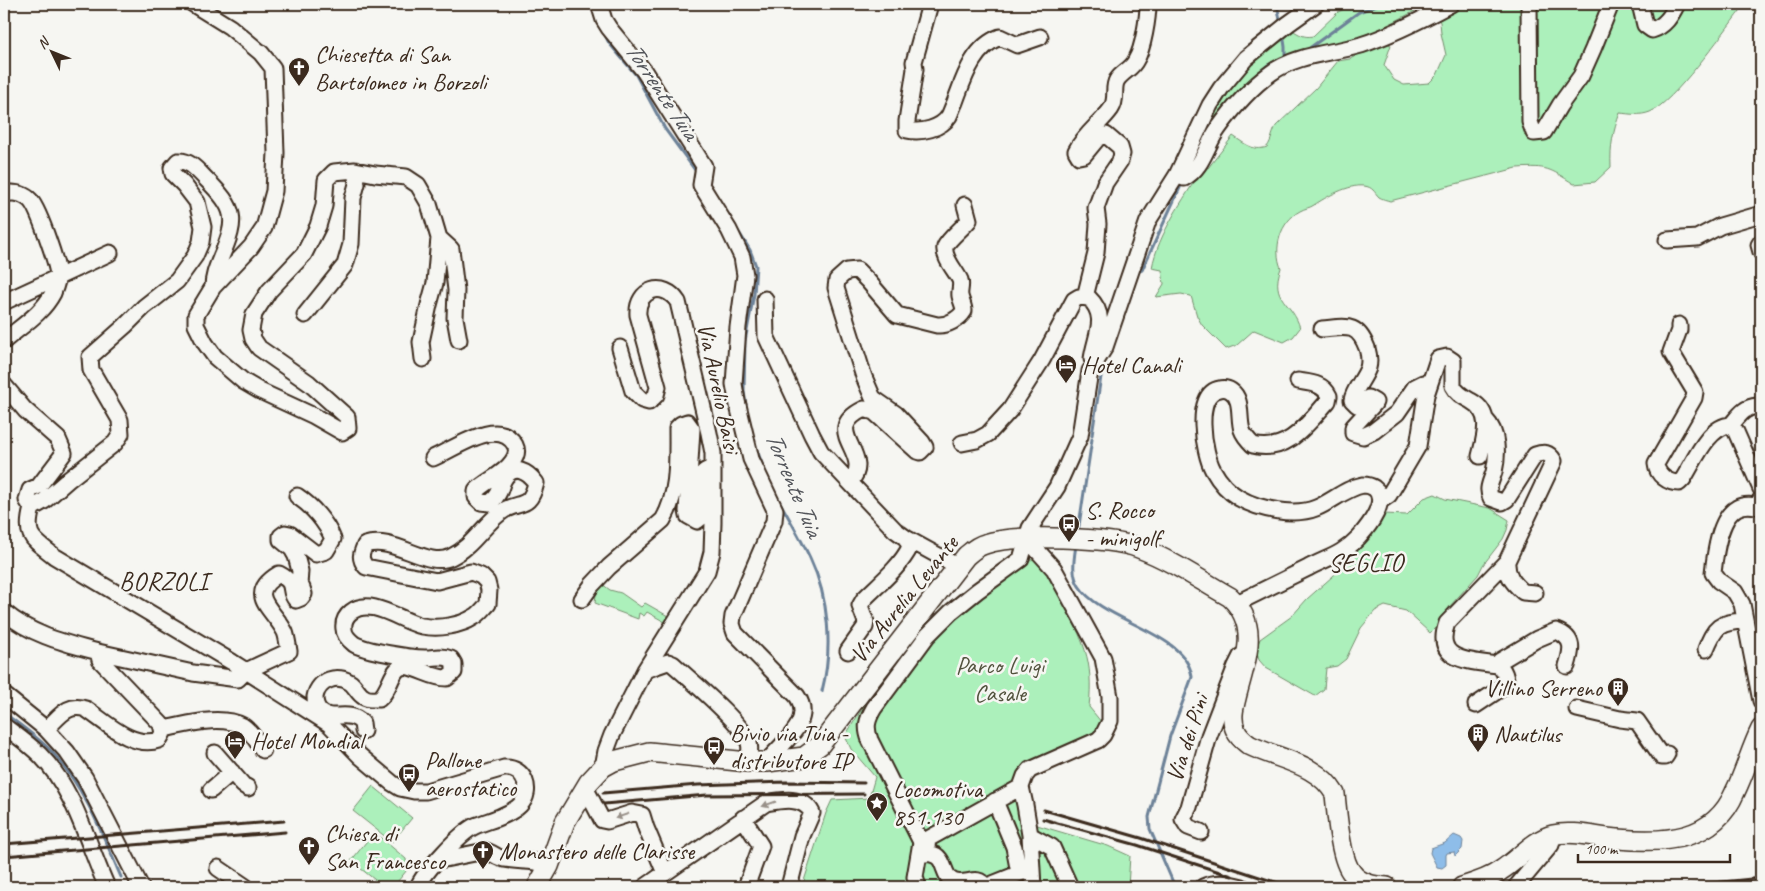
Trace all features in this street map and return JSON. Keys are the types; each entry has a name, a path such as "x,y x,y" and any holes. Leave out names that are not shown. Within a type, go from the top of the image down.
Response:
{"main road":[{"name":"Via Aurelia Levante","path":"537,887 549,866 566,822 589,782 603,767 614,761 649,752 748,762 767,762 804,757 820,745 957,566 978,546 994,541 1027,539 1112,541 1138,547 1171,563 1230,597 1237,603"},
{"path":"1237,603 1249,629 1247,654 1233,707 1235,730 1240,739 1249,745 1315,772 1330,785 1335,794 1345,861 1351,873 1361,881 1374,886 1387,887"},
{"path":"1462,887 1500,871 1543,838 1553,835 1563,833 1660,841 1679,839 1696,832 1711,824 1726,810 1735,794 1761,729"}],"street":[{"path":"194,4 230,28 261,53 273,68 276,154 274,190 264,228 251,247 213,287 196,315 196,325 205,343 215,358 260,391 314,416 342,432 348,428 347,417 308,383 259,348 250,330 254,314 269,291 304,254 318,226 324,206 326,180 334,172 355,170 406,177 418,185 429,204 439,238 435,283 428,304 421,342 423,359"},
{"path":"599,4 607,24 644,71 704,166 701,185 729,230 742,257 745,275 738,327 734,384 751,459 775,510 774,521 732,616 732,624 735,633 797,696 802,703 803,710 802,718 796,730 767,762"},
{"path":"930,4 914,62 915,69 907,130 916,132 940,126 949,116 971,62 994,39 1000,37 1017,45 1040,37"},
{"path":"1085,297 1096,254 1098,224 1096,208 1105,183 1120,161 1122,154 1120,146 1106,135 1098,138 1084,155 1079,156 1076,151 1111,108 1115,100 1115,85 1118,79 1138,59 1148,19 1148,4"},
{"path":"1090,371 1105,347 1146,227 1177,175 1210,105 1246,58 1316,4"},
{"path":"1177,175 1184,178 1190,175 1199,164 1217,130 1252,87 1272,72 1296,59 1362,44 1419,22 1452,4"},
{"path":"1529,4 1530,122 1534,133 1544,132 1560,105 1581,76 1611,4"},
{"path":"1640,4 1645,25 1652,30 1662,26 1677,4"},
{"path":"213,287 213,278 228,242 233,221 228,204 214,187 188,163 178,162 172,168 173,174 197,202 203,227 201,242 195,256 178,281 144,308 90,357 91,370 120,420 121,434 115,443 44,501 32,508 28,523 31,536 54,556 246,671 358,741 371,767 400,788 426,791 510,767 523,776 526,784 526,794 519,807 473,827 440,857 419,884"},
{"path":"305,315 345,265 352,244 353,198 357,184 355,170"},
{"path":"4,194 21,193 31,200 47,238 58,276 53,293 39,314 4,342"},
{"path":"850,482 857,473 857,462 846,433 845,425 848,420 864,409 874,412 917,451 920,452 925,447 896,414 873,398 864,377 836,288 837,280 847,271 856,270 897,315 937,325 949,323 964,311 960,294 962,288 946,255 945,248 969,220 965,205"},
{"path":"1667,240 1697,238 1720,226 1761,214"},
{"path":"439,238 451,249 456,290 455,318 459,340"},
{"path":"1761,242 1759,245 1761,252"},
{"path":"4,302 110,254"},
{"name":"Via Aurelio Baisi","path":"603,767 612,735 645,670 666,640 707,571 712,552 712,454 709,433 678,302 675,297 665,290 657,289 642,297 637,304 638,315 658,387 656,395 650,402 642,400 632,391 620,348"},
{"path":"922,854 921,842 870,740 866,729 868,718 927,636 976,591 1022,559 1030,528 1057,487 1080,436 1100,318 1099,310 1095,304 1085,297 1079,297 1074,300 1062,326 1027,387 999,424 988,434 977,440 962,443"},
{"path":"765,299 766,336 821,452 894,530 957,566"},
{"path":"1679,325 1679,330 1670,352 1695,392 1694,398 1656,464 1656,470 1668,481 1679,483 1683,480 1696,459 1704,442 1715,431 1731,425 1744,410 1750,407 1757,406 1761,410"},
{"path":"1322,329 1345,327 1361,334 1369,356 1369,365 1352,400 1357,405 1368,398 1375,402 1353,427 1353,433 1363,436 1374,431 1397,413 1415,387 1423,383 1429,384"},
{"path":"1237,603 1318,563 1337,556 1348,548 1367,527 1380,502 1389,495 1418,446 1429,384 1438,359 1443,357 1451,358 1454,366 1453,386 1455,390 1480,407 1494,433 1496,452 1493,473 1488,488 1492,498 1502,502 1507,499 1535,455 1542,452 1549,454 1554,461 1507,561 1447,623 1443,633 1444,646 1452,655 1462,660 1498,665 1501,667 1507,680 1506,685 1476,706"},
{"path":"1298,381 1314,383 1324,388 1329,396 1328,401 1300,433 1288,442 1265,447 1253,446 1243,432 1238,402 1232,391 1219,389 1211,393 1206,402 1203,424 1206,446 1213,470 1229,491 1239,498 1253,505 1281,511 1314,509 1350,489 1365,485 1372,487 1379,493 1380,502"},
{"path":"4,385 25,410 58,438 64,453 40,486 30,490 27,500 32,508"},
{"path":"1480,456 1486,420"},
{"path":"582,599 608,567 663,520 675,488 677,428 681,424 687,422 692,429 687,511 688,516 693,520 697,521 702,517 699,482 701,474 707,470 712,473"},
{"path":"1731,425 1736,432 1761,489"},
{"path":"358,741 362,723 358,718 345,714 337,716 327,715 320,711 315,703 316,694 322,684 329,679 347,680 353,684 362,697 379,699 388,688 397,668 404,666 436,677 447,678 454,672 454,664 451,659 443,656 425,658 408,656 354,644 348,639 344,631 344,623 348,614 356,608 367,606 422,626 443,627 475,617 488,604 489,590 487,582 481,576 471,572 437,581 366,567 360,554 365,545 373,542 386,543 437,560 449,558 464,550 501,512 525,502 533,496 536,484 531,476 524,471 517,470 509,473 503,480 497,496 490,503 482,502 476,498 476,491 513,461 517,451 511,439 504,435 490,432 480,435 433,458"},
{"path":"4,612 28,628 43,635 98,652 163,667 238,679 246,671 289,651 285,632 265,607 262,593 269,580 279,574 289,579 293,596 296,600 304,594 299,585 300,571 296,556 292,549 282,540 281,536 285,533 290,534 316,554 326,551 333,539 310,505 297,496"},
{"path":"1761,499 1756,506 1737,508 1730,516 1722,531 1713,573 1719,581 1736,592 1742,604 1761,701"},
{"path":"848,651 865,627 866,622 860,606 907,553 910,547 906,538"},
{"path":"1025,871 1030,835 1020,787 1024,776 1030,770 1098,740 1103,735 1110,721 1110,697 1103,658 1054,569 1027,539"},
{"path":"1507,561 1506,571 1514,583 1523,592 1535,593"},
{"path":"1706,648 1713,632 1718,627 1729,622 1744,621"},
{"path":"1498,665 1500,661 1537,639 1556,631 1567,638 1570,644 1571,654 1567,666"},
{"path":"46,729 73,707 86,709 127,737 138,742 150,743 159,740 163,733 161,724 100,660 98,652"},
{"name":"Via dei Pini","path":"1201,832 1188,827 1183,819 1189,807 1209,736 1236,666 1240,656 1247,654"},
{"path":"645,670 668,662 673,664 744,732 749,742 748,762"},
{"path":"4,695 46,729 68,752 85,778 141,887"},
{"path":"1577,709 1637,721 1662,757 1665,757 1667,754"},
{"path":"163,729 203,721 232,723 245,727 263,750"},
{"path":"4,726 41,756 60,780 72,803 92,855 107,887"},
{"path":"215,753 248,788"},
{"path":"211,790 232,772"},
{"path":"918,887 916,878 928,839 1020,787"},
{"path":"584,791 589,795 602,820 607,821 632,813 642,815 665,873"},
{"path":"645,887 766,803 780,800 804,803 812,812 802,836 789,887"},
{"path":"995,801 1033,887"},
{"path":"743,818 761,846 746,887"},
{"path":"1030,835 1052,847 1070,887"},
{"path":"1516,887 1551,845 1553,835"},
{"path":"440,857 445,860 485,851 502,859 525,859 542,862 549,866"},
{"path":"922,854 937,856 949,878 954,882 961,883 978,880 985,887 1025,871"},
{"path":"419,866 419,884"},
{"path":"218,868 246,887"},
{"path":"1500,871 1512,887"},
{"path":"1203,887 1212,883 1242,887"}],"green space":[{"path":"1354,4 1744,4 1684,82 1660,106 1642,114 1620,113 1612,139 1611,167 1595,182 1574,184 1547,169 1535,167 1517,168 1390,201 1379,197 1369,187 1352,187 1300,211 1287,222 1280,236 1278,252 1281,268 1278,287 1283,300 1297,319 1300,328 1293,337 1284,342 1254,330 1237,345 1226,349 1202,325 1191,296 1181,294 1156,297 1164,284 1162,270 1152,268 1155,255 1166,230 1202,169 1204,167 1208,168 1233,136 1253,148 1267,147 1276,126 1316,88 1338,61 1350,59 1367,49 1385,42 1391,45 1384,65 1394,80 1404,85 1429,83 1437,75 1446,55 1440,22 1432,7 1423,7 1368,35 1305,53 1212,132 1205,132 1203,125 1249,61 1292,30 1304,36 1313,36 1338,12"},
{"path":"1435,494 1445,499 1490,508 1509,520 1503,539 1483,565 1478,575 1450,606 1438,625 1430,633 1406,611 1385,606 1375,611 1361,628 1346,659 1337,666 1326,668 1324,689 1315,696 1266,668 1259,660 1256,649 1260,639 1292,616 1307,599 1342,568 1356,550 1374,519 1384,514 1407,515 1424,498"},
{"name":"Parco Luigi Casale","path":"1036,558 1046,568 1052,578 1081,639 1090,676 1089,707 1102,723 1093,734 1027,766 1018,800 1037,825 1108,846 1130,856 1128,887 802,887 832,800 869,798 875,777 851,749 845,736 867,701 908,648 939,613 979,580"},
{"path":"602,584 610,590 621,593 641,607 645,603 675,620 672,626 647,612 644,616 639,613 638,619 595,603 596,594"},
{"path":"373,786 412,818 392,842 353,811"},
{"path":"374,832 406,859 407,870 393,887 384,887 351,861"}],"water":[{"path":"1454,835 1463,841 1462,849 1455,856 1454,852 1447,853 1446,865 1442,868 1437,867 1430,853 1431,848 1445,843"}],"waterway":[{"name":"Torrente Tuia","path":"590,4 594,12"},
{"path":"1277,4 1280,20"},
{"path":"1304,52 1359,12 1379,4"},
{"name":"Torrente Tuia","path":"603,31 609,43 636,75 665,129 695,170"},
{"path":"1283,33 1285,59"},
{"path":"1252,79 1268,65 1277,61"},
{"path":"1137,272 1142,270 1183,181"},
{"name":"Torrente Tuia","path":"718,199 750,250 756,266 754,294 745,341 744,391 746,406"},
{"path":"1092,435 1102,370"},
{"path":"1078,532 1092,439"},
{"name":"Torrente Tuia","path":"754,442 764,469"},
{"name":"Torrente Tuia","path":"777,497 810,558 825,607 828,641 822,691"},
{"path":"1076,545 1074,571 1079,586 1090,598 1106,609 1160,638 1175,649 1187,662 1192,677 1170,736 1149,817 1150,829 1175,887"},
{"path":"4,713 41,741 64,766 92,812 121,877"}],"railway":[{"path":"603,793 698,785 786,782 864,783"},
{"path":"604,804 707,795 864,794"},
{"path":"1044,810 1141,838 1290,887"},
{"path":"1043,819 1137,845 1232,876"},
{"path":"4,844 284,821"},
{"path":"4,856 285,832"},
{"path":"1674,887 1761,878"}],"place":[{"name":"Chiesetta di San Bartolomeo in Borzoli","path":"299,87"},
{"name":"Hotel Canali","path":"1066,384"},
{"name":"S. Rocco - minigolf","path":"1069,543"},
{"name":"Villino Serreno","path":"1618,707"},
{"name":"Nautilus","path":"1478,753"},
{"name":"Hotel Mondial","path":"235,760"},
{"name":"Bivio via Tuia - distributore IP","path":"714,766"},
{"name":"Pallone aerostatico","path":"409,793"},
{"name":"Locomotiva 851.130","path":"877,822"},
{"name":"Chiesa di San Francesco","path":"309,866"},
{"name":"Monastero delle Clarisse","path":"483,870"}],"district":[{"name":"SEGLIO","path":"1366,563"},
{"name":"BORZOLI","path":"164,582"}]}
